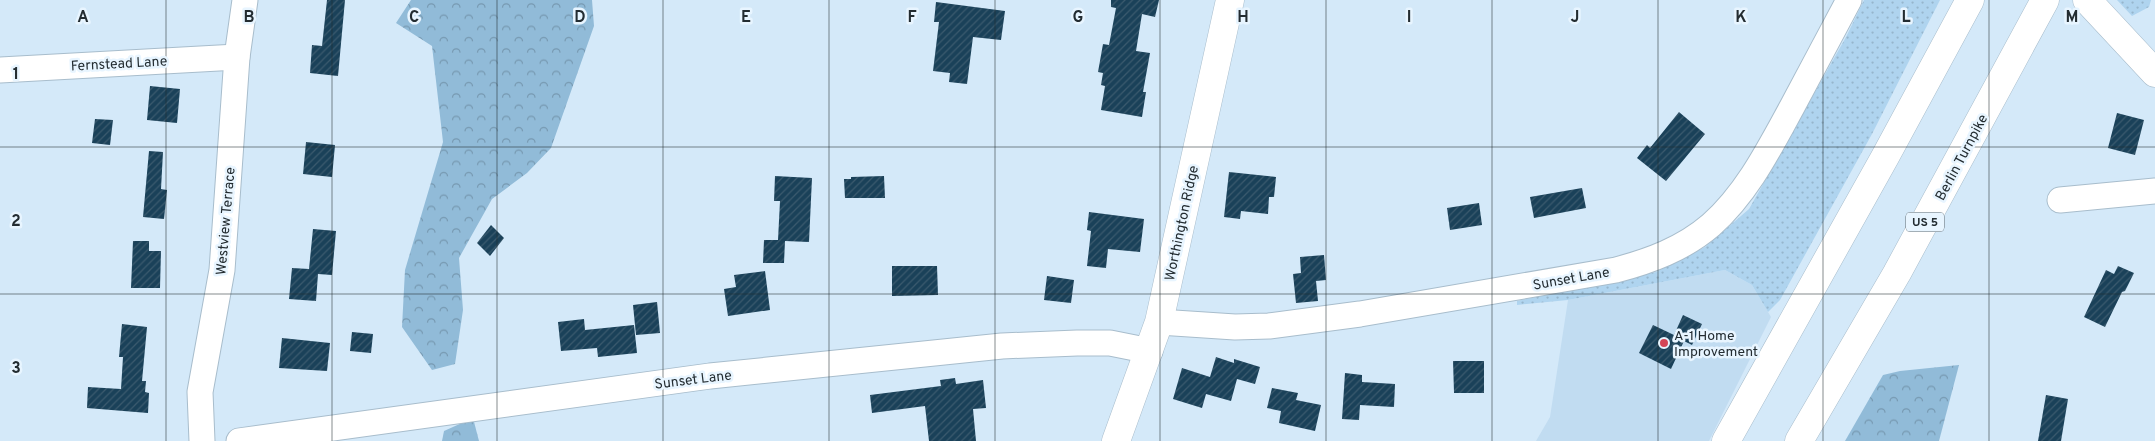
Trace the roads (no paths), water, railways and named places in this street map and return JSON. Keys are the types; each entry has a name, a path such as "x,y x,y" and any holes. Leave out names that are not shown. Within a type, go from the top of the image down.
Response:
{"main road":[{"name":"Worthington Ridge","path":"1116,441 1159,322 1230,0"},
{"path":"1726,441 1876,174 1970,0"},
{"name":"Berlin Turnpike","path":"1799,441 1898,274 2045,0"},
{"path":"2087,0 2155,73"}],"street":[{"name":"Westview Terrace","path":"202,441 200,392 222,270 237,57 245,0"},
{"name":"Sunset Lane","path":"1159,322 1235,327 1299,322 1616,270 1651,260 1682,246 1710,226 1732,204 1752,177 1772,144 1849,0"},
{"name":"Fernstead Lane","path":"0,70 237,57"},
{"path":"2060,200 2155,191"},
{"name":"Sunset Lane","path":"251,440 710,376 934,352 1002,346 1077,343 1110,343 1150,350"}],"place":[{"name":"A-1 Home Improvement","path":"1664,343"}]}
